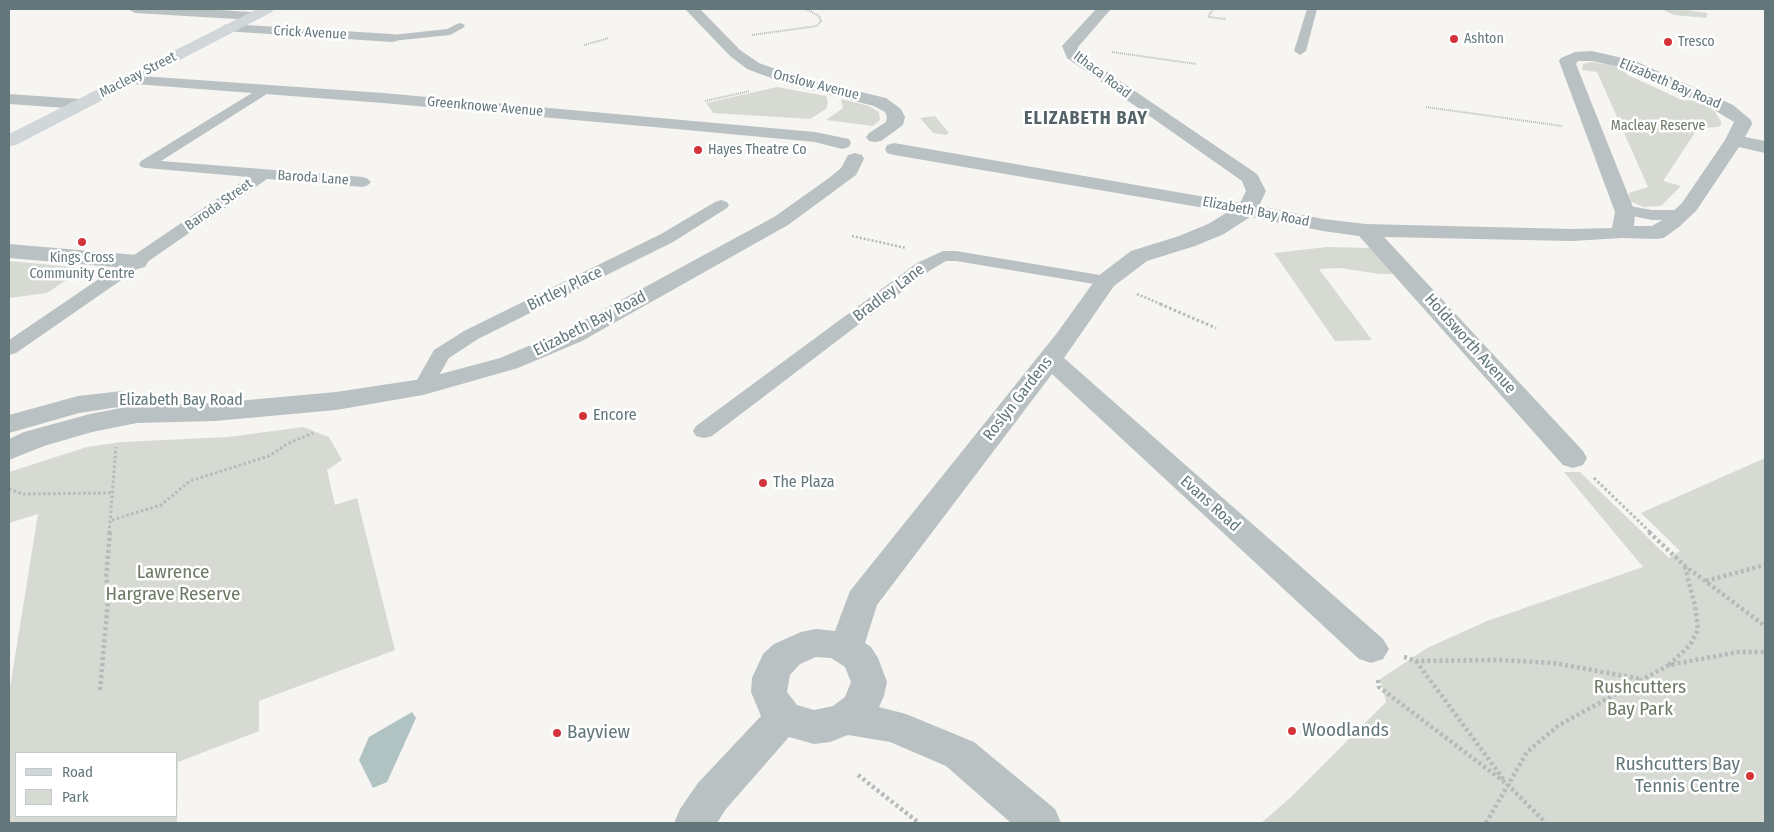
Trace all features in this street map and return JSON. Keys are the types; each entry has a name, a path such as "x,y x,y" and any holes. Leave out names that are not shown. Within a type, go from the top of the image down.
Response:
{"street":[{"path":"135,9 259,11"},
{"name":"Onslow Avenue","path":"692,9 735,52 754,66 793,81 880,102 892,109 896,117 894,126 875,137"},
{"name":"Ithaca Road","path":"1104,9 1070,46 1072,55 1250,178 1256,191 1246,210"},
{"name":"Macleay Street","path":"9,141 259,11"},
{"name":"Crick Avenue","path":"228,28 392,38"},
{"name":"Elizabeth Bay Road","path":"9,450 17,426 90,423 137,414 215,412 336,401 423,387 509,364 574,336 781,221 836,182 869,154 1043,173 1323,225 1366,230 1572,235 1622,232 1656,233 1689,207 1734,140 1743,124 1742,120 1719,105 1623,62 1592,56 1571,58 1568,64 1624,210 1622,232"},
{"name":"Greenknowe Avenue","path":"127,80 265,89 815,137 869,154"},
{"path":"9,99 80,104"},
{"path":"856,137 875,137 889,142 869,154 856,137"},
{"path":"1734,140 1765,147"},
{"name":"Roslyn Gardens","path":"846,649 862,600 1049,358 1106,281 1139,256 1187,241 1216,229 1246,210"},
{"name":"Holdsworth Avenue","path":"1366,230 1574,458"},
{"path":"9,251 136,262"},
{"name":"Evans Road","path":"1049,358 1371,649"},
{"path":"816,643 832,644 846,649 858,657 866,669 868,682 866,696 858,708 846,718 830,725 814,727 798,724 784,717 774,705 769,692 770,678 776,664 794,650 816,643"},
{"path":"694,823 712,796 784,717"},
{"path":"846,718 893,726 960,754 1042,823"}],"lane":[{"path":"1300,51 1312,9"},
{"path":"392,38 450,32 459,26"},
{"name":"Baroda Street","path":"264,174 146,164 265,89"},
{"name":"Baroda Street","path":"9,349 264,174"},
{"name":"Baroda Lane","path":"264,174 363,182"},
{"name":"Birtley Place","path":"423,387 441,354 471,335 667,238 721,205"},
{"path":"1624,210 1652,215 1679,215"},
{"name":"Bradley Lane","path":"704,431 923,267 943,256 956,256 1106,281"}],"path":[{"path":"722,39 817,26 821,21 819,16 806,9"},
{"path":"1213,9 1208,17 1226,19"},
{"path":"584,44 609,38"},
{"path":"1108,51 1196,64"},
{"path":"702,102 758,89"},
{"path":"1426,106 1560,126"},
{"path":"852,236 910,249"},
{"path":"1106,281 1216,328"},
{"path":"112,520 161,505 190,481 269,456 287,444 304,438"},
{"path":"100,690 109,590 106,578 112,520 116,441"},
{"path":"1574,458 1685,566 1765,626"},
{"path":"9,489 23,494 112,493"},
{"path":"1705,582 1765,565"},
{"path":"1669,665 1690,645 1698,630 1696,606 1685,566"},
{"path":"1546,823 1507,784 1379,687 1371,649 1416,661 1500,660 1554,663 1641,678"},
{"path":"1486,823 1526,752 1559,725 1641,678 1669,665 1738,652 1765,652"},
{"path":"1416,661 1507,784"},
{"path":"858,775 919,823"}],"green space":[{"path":"1661,9 1681,9 1707,13 1707,18 1674,15"},
{"name":"Macleay Reserve","path":"1592,62 1621,67 1628,75 1682,100 1703,101 1715,112 1721,121 1721,125 1718,127 1698,128 1663,181 1681,186 1661,206 1643,207 1630,201 1629,193 1648,187 1597,72 1582,70 1583,64"},
{"path":"777,87 826,96 828,103 826,109 810,119 713,113 706,103"},
{"path":"841,99 869,106 879,112 880,120 873,126 826,120 843,108"},
{"path":"935,116 949,133 946,135 933,133 920,118"},
{"path":"1327,247 1372,248 1395,274 1380,274 1340,268 1319,269 1372,340 1335,341 1274,253"},
{"path":"9,261 84,268 47,293 9,298"},
{"name":"Lawrence Hargrave Reserve","path":"303,427 329,437 342,460 327,470 335,505 357,498 395,650 259,701 259,731 178,762 178,752 15,752 15,817 177,817 177,823 9,823 9,694 38,514 9,523 9,472 87,447 122,442 228,437"},
{"name":"Rushcutters Bay Park","path":"1765,458 1765,823 1261,823 1290,798 1386,702 1380,679 1427,648 1487,621 1643,567 1564,472 1580,472 1669,558 1680,551 1641,513"}],"shaded area":[{"path":"412,712 416,718 387,782 373,788 359,760 369,737"}],"place":[{"name":"Ashton","path":"1454,39"},
{"name":"Tresco","path":"1668,42"},
{"name":"Hayes Theatre Co","path":"698,150"},
{"name":"Kings Cross Community Centre","path":"82,242"},
{"name":"Encore","path":"583,416"},
{"name":"The Plaza","path":"763,483"},
{"name":"Woodlands","path":"1292,731"},
{"name":"Bayview","path":"557,733"},
{"name":"Rushcutters Bay Tennis Centre","path":"1750,776"}],"district":[{"name":"ELIZABETH BAY","path":"1086,119"}]}
